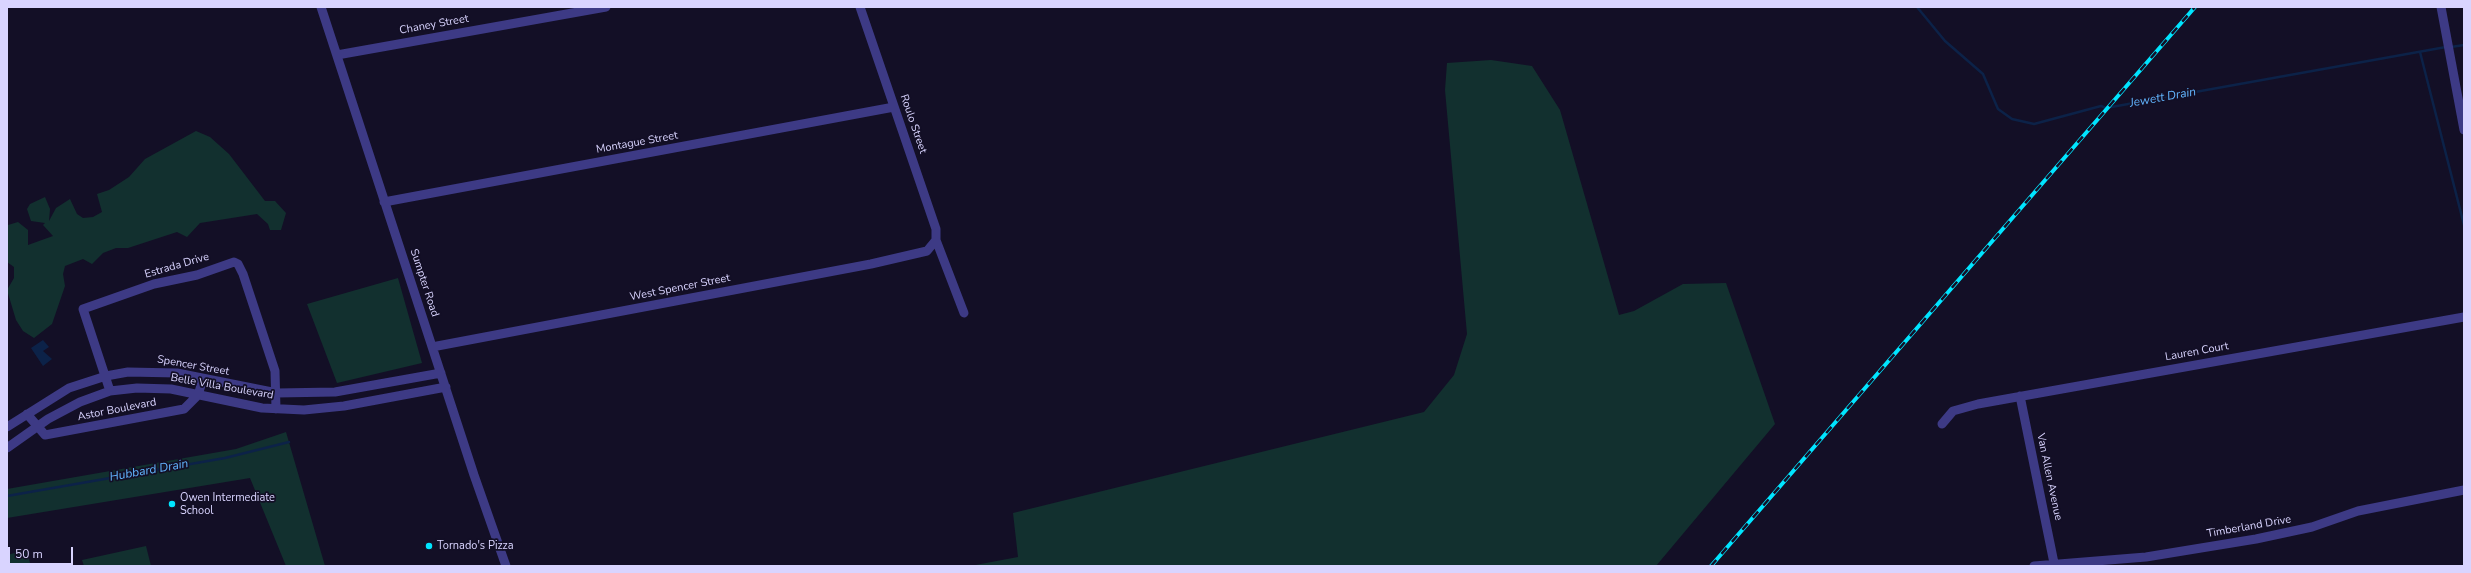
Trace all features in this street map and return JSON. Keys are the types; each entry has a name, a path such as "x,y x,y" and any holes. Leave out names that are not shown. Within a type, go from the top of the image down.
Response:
{"street":[{"name":"Sumpter Road","path":"321,7 384,202 506,566"},
{"name":"Chaney Street","path":"337,55 606,7"},
{"name":"Roulo Street","path":"860,7 936,229 936,240 964,313"},
{"path":"2441,7 2464,130"},
{"name":"Montague Street","path":"384,202 894,107"},
{"name":"West Spencer Street","path":"432,347 921,254 930,248 936,240"},
{"name":"Estrada Drive","path":"110,391 83,310 154,284 197,275 234,262 238,264 243,274 274,371 277,393 276,409"},
{"name":"Lauren Court","path":"1942,424 1953,411 2020,396 2464,316"},
{"name":"Spencer Street","path":"7,427 69,388 106,376 155,371 277,393 340,392 441,373"},
{"name":"Astor Boulevard","path":"27,414 45,435 184,409 198,395 203,379"},
{"name":"Belle Villa Boulevard","path":"7,448 38,427 80,402 110,391 137,388 171,389 276,409 304,410 337,407 446,387"},
{"name":"Van Allen Avenue","path":"2020,396 2054,563"},
{"name":"Timberland Drive","path":"2034,566 2054,563 2146,558 2256,539 2312,527 2358,511 2464,490"}],"green space":[{"path":"1491,60 1532,66 1560,110 1619,315 1634,311 1683,284 1726,283 1775,424 1656,566 970,566 1018,557 1013,513 1424,412 1454,375 1467,334 1445,90 1447,63"},
{"path":"196,131 210,137 229,154 265,201 275,201 286,213 281,230 270,230 268,224 257,214 200,223 187,237 177,232 128,248 116,248 103,253 92,264 83,259 65,266 63,274 65,286 52,324 34,338 23,331 16,320 7,290 14,278 14,267 7,262 8,225 18,222 28,230 28,245 53,236 43,225 45,223 31,221 27,209 30,204 45,197 50,209 49,221 56,208 70,199 77,214 83,218 93,217 102,212 97,194 109,190 129,177 145,159"},
{"path":"398,278 422,363 337,383 307,304"},
{"path":"286,432 325,566 286,566 250,478 7,518 7,489 236,449"},
{"path":"146,546 151,566 84,566 82,560"},
{"path":"26,550 31,566 7,566 7,555"}],"water":[{"path":"43,340 49,347 43,351 52,359 43,366 31,348"}],"waterway":[{"name":"Jewett Drain","path":"1917,7 1945,41 1983,74 1998,109 2012,119 2034,124 2101,106 2106,108 2446,47"},
{"name":"Jewett Drain","path":"2451,47 2464,45"},
{"path":"2420,52 2464,225"},
{"name":"Hubbard Drain","path":"7,496 225,458 289,442"}],"railway":[{"path":"1711,566 2195,7"}],"place":[{"name":"Owen Intermediate School","path":"172,504"},
{"name":"Tornado's Pizza","path":"429,546"}]}
